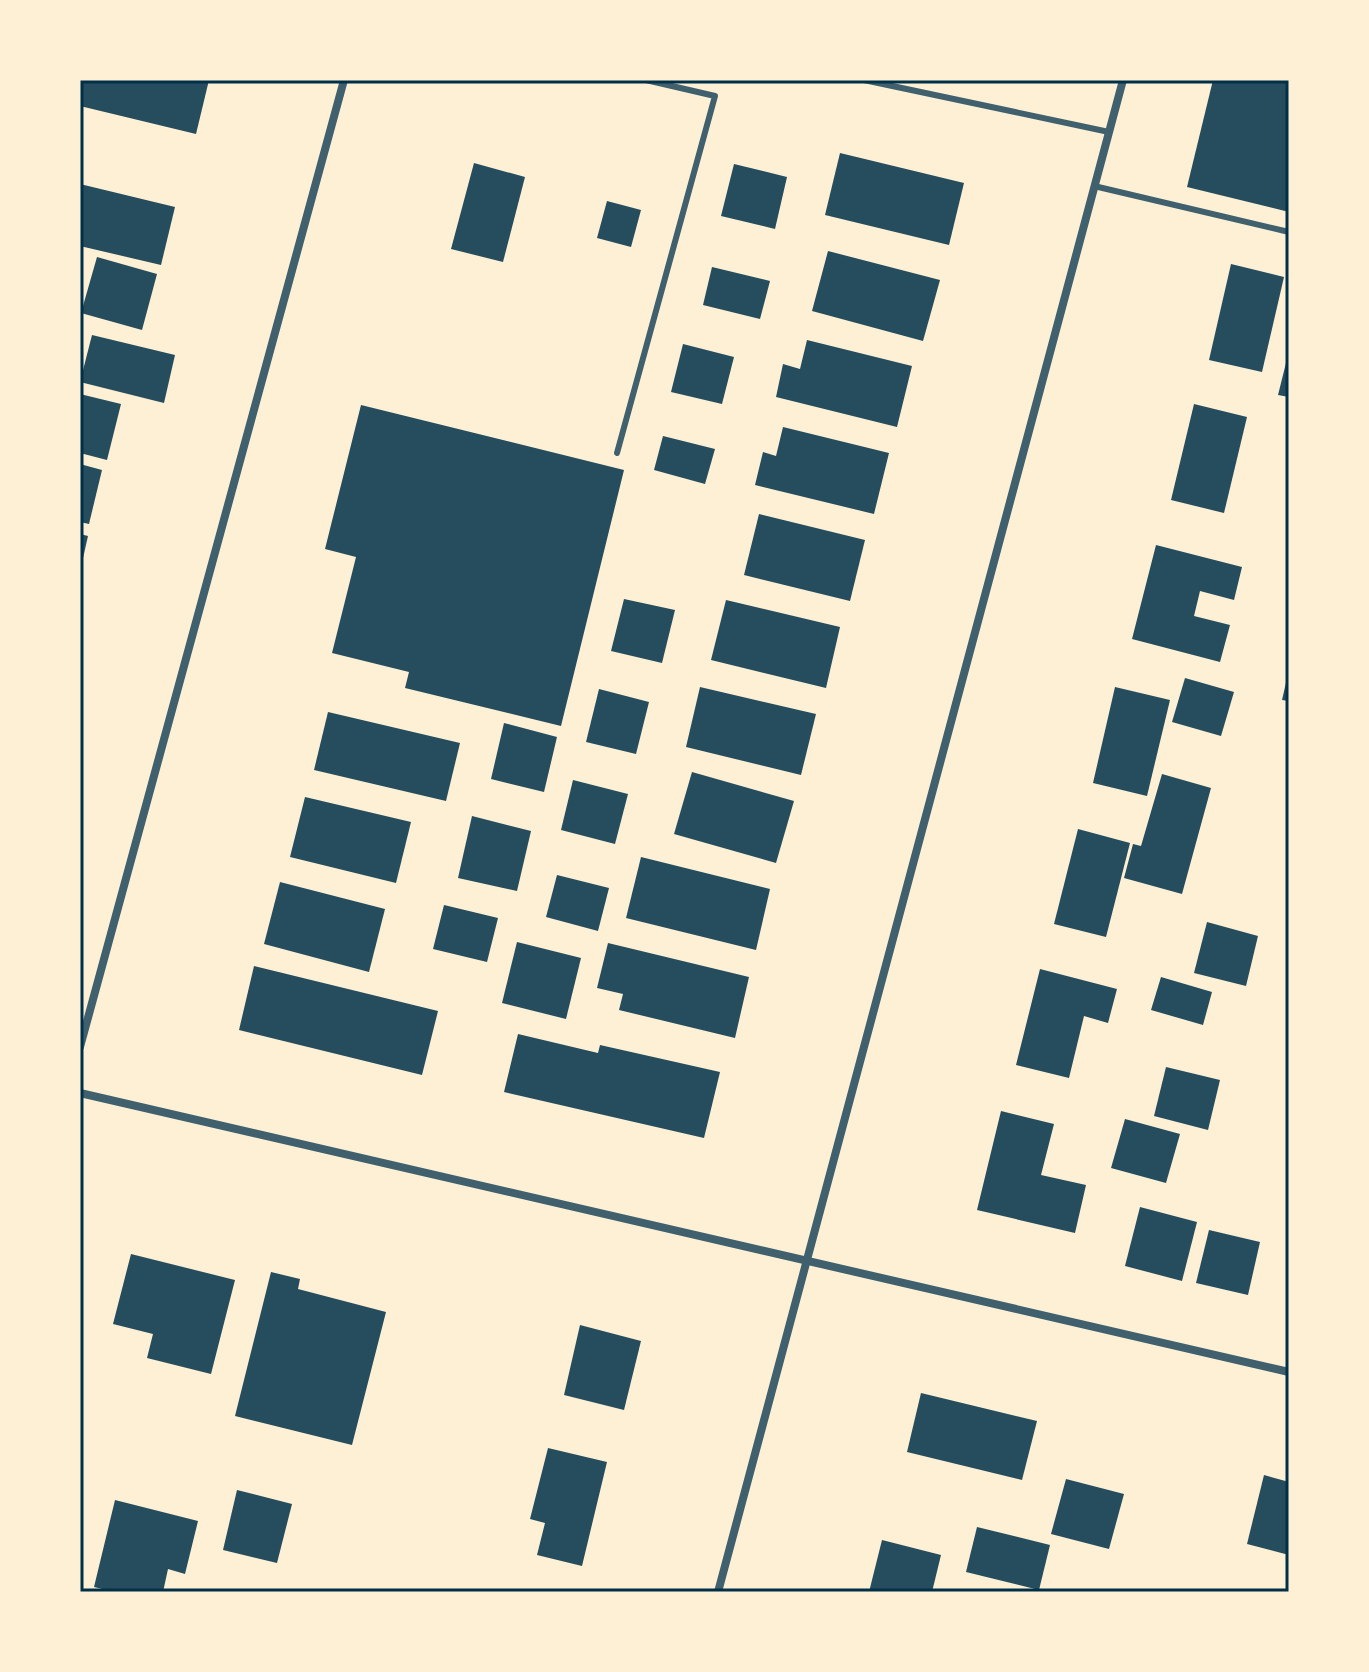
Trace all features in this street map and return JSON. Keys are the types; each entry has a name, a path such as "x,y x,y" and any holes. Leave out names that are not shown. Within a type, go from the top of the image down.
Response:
{"street":[{"path":"80,1047 344,80"},
{"path":"718,1592 1123,80"},
{"path":"80,1093 1289,1372"}],"lane":[{"path":"617,453 715,96 646,80"},
{"path":"864,80 1109,132"},
{"path":"1094,186 1289,232"}],"building":[{"path":"80,80 209,80 196,134 80,106"},
{"path":"1213,80 1289,80 1289,212 1187,187"},
{"path":"840,153 964,183 949,245 825,215"},
{"path":"474,163 525,177 503,262 451,249"},
{"path":"734,164 787,177 775,229 721,216"},
{"path":"80,184 175,207 161,265 80,246"},
{"path":"607,201 641,210 631,247 597,238"},
{"path":"828,251 940,280 923,341 812,311"},
{"path":"97,257 157,274 142,330 81,313"},
{"path":"1231,264 1284,277 1262,372 1209,360"},
{"path":"712,267 770,281 760,319 703,305"},
{"path":"92,335 175,355 164,403 80,382"},
{"path":"807,340 912,366 897,427 776,397 783,364 800,369"},
{"path":"683,344 734,357 722,404 671,392"},
{"path":"1289,355 1289,397 1278,395"},
{"path":"80,394 121,404 107,460 80,453"},
{"path":"1194,404 1247,417 1224,513 1171,500"},
{"path":"361,405 624,470 561,726 405,688 409,672 332,653 356,557 325,549"},
{"path":"783,427 889,453 874,514 755,485 763,452 776,456"},
{"path":"663,436 715,449 705,484 654,470"},
{"path":"80,464 102,470 89,524 80,522"},
{"path":"759,514 865,540 850,601 744,575"},
{"path":"80,534 88,536 81,567 80,566"},
{"path":"1156,545 1242,567 1234,600 1200,591 1194,616 1230,625 1220,662 1132,639"},
{"path":"624,599 675,610 662,663 611,651"},
{"path":"726,600 840,627 826,688 711,660"},
{"path":"1289,674 1289,701 1282,700"},
{"path":"1185,678 1234,692 1221,736 1172,722"},
{"path":"700,687 816,714 801,775 686,747"},
{"path":"1115,687 1170,700 1147,796 1093,783"},
{"path":"599,689 649,702 636,754 586,742"},
{"path":"328,712 460,743 446,801 314,770"},
{"path":"504,723 557,737 544,792 491,779"},
{"path":"692,772 794,801 776,863 674,834"},
{"path":"1162,774 1211,788 1182,894 1124,878 1133,844 1141,846"},
{"path":"573,780 628,794 615,844 561,830"},
{"path":"305,797 411,822 396,883 290,857"},
{"path":"472,816 531,831 517,891 458,878"},
{"path":"1078,829 1130,843 1106,937 1054,924"},
{"path":"641,857 770,889 756,950 626,918"},
{"path":"557,875 609,888 598,931 546,917"},
{"path":"280,882 385,909 369,972 264,944"},
{"path":"444,905 498,918 487,962 433,949"},
{"path":"1207,922 1258,936 1246,986 1194,973"},
{"path":"517,942 581,958 566,1019 502,1003"},
{"path":"608,943 749,977 735,1038 619,1010 623,994 597,988"},
{"path":"254,966 438,1011 422,1075 239,1030"},
{"path":"1040,969 1117,989 1108,1023 1084,1016 1069,1078 1016,1065"},
{"path":"1161,977 1212,992 1203,1025 1151,1010"},
{"path":"518,1034 598,1053 600,1045 720,1072 704,1138 504,1092"},
{"path":"1166,1067 1220,1080 1208,1130 1154,1116"},
{"path":"1001,1111 1054,1124 1041,1175 1086,1185 1075,1233 977,1210"},
{"path":"1125,1119 1180,1134 1166,1183 1111,1168"},
{"path":"1140,1207 1197,1222 1182,1281 1125,1266"},
{"path":"1209,1230 1260,1242 1248,1295 1196,1283"},
{"path":"131,1254 235,1280 211,1374 147,1358 153,1334 113,1324"},
{"path":"271,1272 300,1279 298,1289 386,1312 352,1445 235,1416"},
{"path":"580,1325 641,1341 624,1410 564,1395"},
{"path":"921,1393 1037,1421 1022,1480 907,1452"},
{"path":"548,1448 607,1462 582,1566 537,1555 545,1523 530,1519"},
{"path":"1264,1475 1289,1482 1289,1555 1247,1544"},
{"path":"1066,1479 1124,1494 1109,1549 1051,1534"},
{"path":"237,1490 292,1504 277,1563 223,1550"},
{"path":"115,1500 198,1521 185,1574 168,1569 163,1592 115,1592 94,1587"},
{"path":"977,1527 1050,1545 1039,1590 966,1572"},
{"path":"882,1540 941,1555 932,1592 869,1592"}]}
